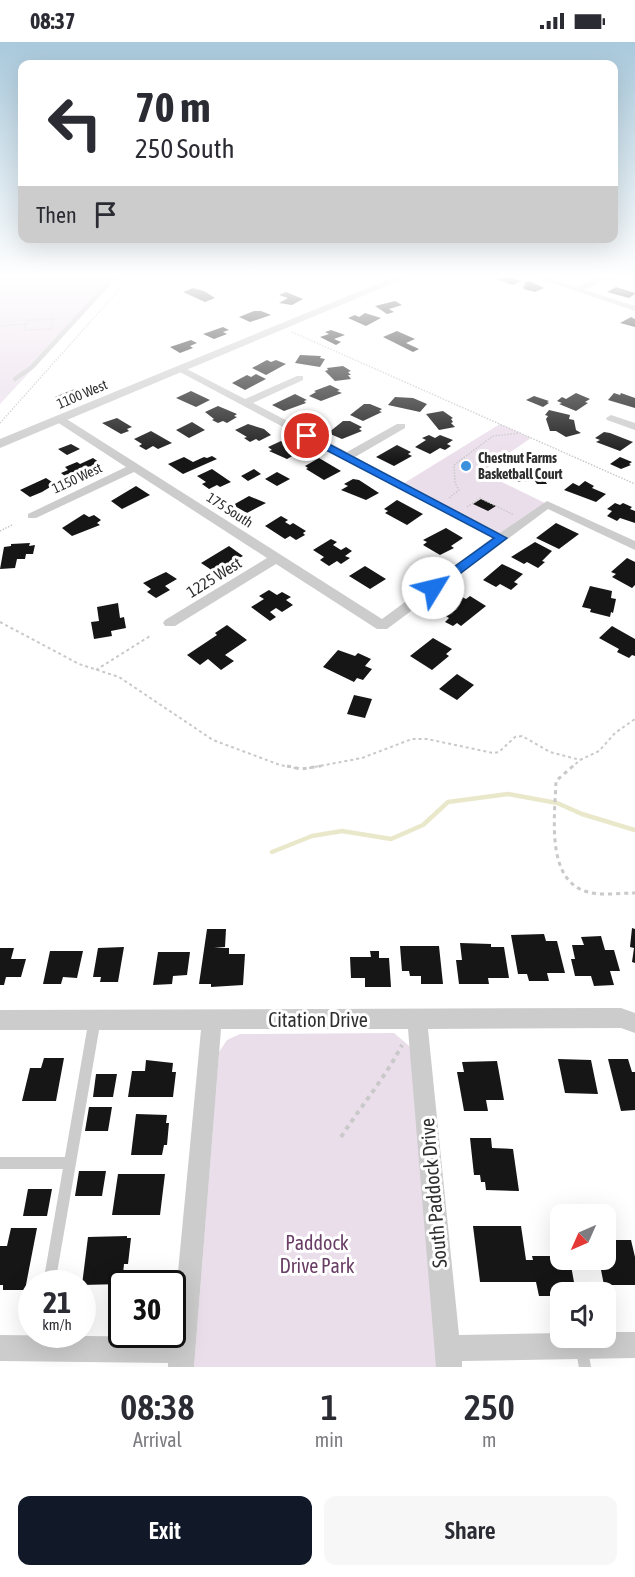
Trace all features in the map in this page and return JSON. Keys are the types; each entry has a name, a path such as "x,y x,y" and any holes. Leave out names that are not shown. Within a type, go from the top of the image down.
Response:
{"street":[{"name":"1100 West","path":"0,444 258,337"},
{"path":"180,369 501,538 547,504 635,546"},
{"path":"245,404 300,378"},
{"path":"611,417 635,427"},
{"name":"175 South","path":"61,420 382,626 501,538"},
{"path":"347,457 401,426"},
{"name":"1150 West","path":"32,516 135,467"},
{"name":"1225 West","path":"170,623 276,558"},
{"name":"Citation Drive","path":"0,1020 621,1018 635,1023"},
{"path":"56,1348 181,1358 212,1019"},
{"name":"South Paddock Drive","path":"417,1019 448,1358"},
{"path":"448,1358 583,1356 635,1345"},
{"path":"0,1348 18,1348"}],"lane":[{"path":"15,379 32,367 60,337"},
{"path":"51,1270 95,1019"},
{"path":"0,1163 70,1163"}],"path":[{"path":"0,423 77,337"},
{"path":"302,337 635,484"},
{"path":"446,500 459,490 454,483 454,465 493,436 520,433"},
{"path":"464,509 480,498 515,516"},
{"path":"0,531 12,525"},
{"path":"0,622 51,651 119,677 213,740 280,765 301,769 339,764 362,759 412,739 427,739 493,753 499,752 515,737 522,736 556,754 580,760"},
{"path":"96,670 150,636"},
{"path":"635,719 615,733 599,751 580,760 556,781 554,846 566,878 576,888 591,893 635,893"},
{"path":"341,1137 368,1094 388,1072 405,1040"}],"green space":[{"path":"0,337 62,337 0,404"},
{"path":"500,424 531,438 481,472 547,504 501,538 401,485"},
{"name":"Paddock Drive Park","path":"394,1033 414,1050 438,1367 194,1367 219,1052 227,1040 240,1034"}],"building":[{"path":"320,337 340,337 334,339 341,342 336,345"},
{"path":"383,337 410,337 415,339 406,343 419,349 413,352"},
{"path":"191,340 197,343 190,346 193,348 180,353 170,347"},
{"path":"300,355 321,356 320,358 325,359 320,367 295,363"},
{"path":"267,360 271,362 276,360 286,364 266,375 252,368"},
{"path":"343,366 351,371 348,372 351,375 348,375 351,379 335,381 325,371 328,370 327,368"},
{"path":"256,374 266,379 245,390 232,383 247,375 251,377"},
{"path":"330,385 342,393 321,401 309,396 316,392 314,391"},
{"path":"77,388 83,392 61,401 55,397"},
{"path":"191,391 210,400 196,407 176,398"},
{"path":"576,393 590,399 576,411 557,401 562,397 566,399"},
{"path":"614,393 635,398 635,408 608,400"},
{"path":"295,394 307,400 304,401 306,403 284,411 272,405"},
{"path":"534,396 549,401 547,402 549,403 543,407 526,400"},
{"path":"395,397 413,398 427,404 420,412 388,405"},
{"path":"364,404 382,409 379,411 382,412 363,421 350,415"},
{"path":"218,406 237,414 234,416 237,417 227,423 212,420 214,419 205,412"},
{"path":"549,410 570,415 569,419 574,420 576,430 581,433 566,437 556,431 550,431 546,419 548,416 545,415"},
{"path":"443,411 453,418 451,423 455,427 439,430 426,414"},
{"path":"117,418 132,427 127,429 129,431 121,434 102,423"},
{"path":"343,421 350,421 362,427 359,429 362,431 342,439 328,433"},
{"path":"192,422 205,430 189,438 176,430"},
{"path":"248,424 264,429 271,435 259,441 256,439 250,442 244,438 247,437 235,430"},
{"path":"151,431 172,443 158,449 153,446 146,450 139,446 142,444 134,439"},
{"path":"604,432 633,442 620,451 596,442 600,440 595,438"},
{"path":"429,435 435,438 440,435 453,440 447,444 451,446 445,450 440,448 430,454 415,447 426,440 422,438"},
{"path":"281,441 294,445 290,447 300,452 287,459 269,451 272,450 268,447"},
{"path":"71,444 80,449 67,455 58,449"},
{"path":"397,445 411,452 408,454 412,456 394,466 376,457"},
{"path":"212,456 217,459 183,474 168,464 184,457 193,462"},
{"path":"620,457 632,462 629,464 631,465 621,469 610,464"},
{"path":"93,458 103,465 70,480 61,473 68,470 65,467"},
{"path":"319,458 341,471 324,480 306,469 308,468 305,466"},
{"path":"527,467 551,470 555,478 544,479 547,484 537,484 535,481 518,482 512,471 529,470"},
{"path":"212,469 231,482 209,489 202,484 206,482 197,476"},
{"path":"254,469 261,474 248,481 241,476"},
{"path":"277,472 290,479 277,486 265,479"},
{"path":"46,478 55,484 42,492 30,497 20,490"},
{"path":"353,479 359,480 379,493 366,500 341,490 348,486 344,484"},
{"path":"585,481 594,486 592,488 606,494 596,502 564,490 573,483 579,486"},
{"path":"136,486 150,495 122,509 111,501"},
{"path":"249,496 266,503 247,513 233,505"},
{"path":"481,499 496,506 488,511 473,504"},
{"path":"397,500 423,514 407,525 385,513 388,511 384,509"},
{"path":"615,503 620,505 623,503 632,507 630,509 635,511 635,523 620,518 617,521 607,516 612,511 607,509"},
{"path":"84,514 89,517 94,515 101,520 97,523 100,525 72,536 62,528"},
{"path":"281,516 288,520 285,522 290,525 293,523 306,531 303,533 305,535 296,540 290,536 285,539 265,526"},
{"path":"556,523 579,534 559,549 536,538"},
{"path":"446,528 463,538 451,546 454,548 440,555 423,545 427,542 423,540"},
{"path":"331,539 337,542 333,545 341,550 346,547 352,551 345,556 350,558 341,564 337,561 329,566 320,560 324,557 313,550"},
{"path":"535,542 552,551 538,568 511,557"},
{"path":"30,543 29,546 35,545 33,554 26,554 25,559 17,559 15,568 0,569 4,547 11,546 11,544"},
{"path":"229,546 243,556 213,571 201,563"},
{"path":"627,558 635,562 635,585 632,588 612,577 616,574 611,572"},
{"path":"502,564 523,574 514,582 518,584 511,590 500,584 496,587 483,580"},
{"path":"365,566 386,579 370,589 349,576"},
{"path":"166,572 177,579 165,586 170,590 156,598 147,592 151,589 143,583"},
{"path":"590,586 612,591 611,598 616,599 610,617 590,612 591,609 582,607"},
{"path":"269,590 277,595 282,592 291,597 286,600 293,605 282,612 276,608 270,612 276,617 270,621 251,607 264,599 259,596"},
{"path":"470,596 486,606 461,626 457,623 453,626 445,622 449,618 444,615 456,606 453,604 462,597 466,599"},
{"path":"118,603 120,618 124,617 126,628 111,631 112,636 94,639 91,622 99,621 97,607"},
{"path":"227,625 247,640 225,655 234,661 221,670 208,659 200,665 187,655 217,635 215,633"},
{"path":"612,626 635,639 635,656 632,655 629,658 617,652 619,649 599,638"},
{"path":"433,638 452,649 446,654 449,656 432,670 410,656"},
{"path":"338,650 355,656 358,653 371,659 365,666 372,669 363,680 357,678 354,682 323,667"},
{"path":"457,674 474,685 457,700 439,689"},
{"path":"354,695 372,699 365,718 347,714"},
{"path":"632,928 635,929 635,963 632,962 634,948 630,947"},
{"path":"207,929 226,929 225,947 214,948 229,948 229,954 245,954 243,985 211,987 211,984 199,984"},
{"path":"544,934 546,941 557,941 565,973 547,973 549,981 529,981 527,974 518,974 511,935"},
{"path":"601,936 605,950 614,950 620,971 610,971 614,985 594,986 591,976 575,976 571,959 575,959 572,945 584,945 581,937"},
{"path":"460,943 491,944 491,947 504,947 509,978 488,978 489,984 459,984 456,960 462,960"},
{"path":"400,946 439,946 443,984 421,984 421,976 410,976 409,971 402,971"},
{"path":"124,947 118,982 100,982 101,977 93,977 98,948"},
{"path":"0,948 14,948 11,959 26,959 21,977 6,977 4,985 0,985"},
{"path":"50,951 83,951 77,978 63,977 61,984 43,984"},
{"path":"370,951 379,951 379,958 389,958 391,987 365,987 365,978 351,978 350,957 371,957"},
{"path":"158,952 190,952 187,975 173,976 172,984 153,985"},
{"path":"44,1058 64,1058 56,1101 22,1101 30,1068 41,1068"},
{"path":"558,1059 591,1060 598,1094 565,1093"},
{"path":"608,1059 628,1059 632,1072 635,1072 635,1110 621,1111"},
{"path":"146,1060 173,1063 172,1072 176,1072 173,1097 128,1097 132,1071 145,1071"},
{"path":"497,1061 504,1100 486,1100 488,1111 464,1111 457,1072 464,1072 462,1062"},
{"path":"96,1074 117,1074 113,1097 93,1097"},
{"path":"89,1107 112,1107 108,1131 85,1131"},
{"path":"136,1114 167,1115 166,1123 169,1123 167,1145 164,1145 162,1155 131,1155"},
{"path":"470,1138 491,1138 492,1148 513,1149 519,1191 486,1190 485,1182 481,1182 480,1175 474,1175"},
{"path":"79,1171 106,1171 102,1196 75,1196"},
{"path":"118,1174 165,1174 160,1215 112,1215"},
{"path":"28,1189 52,1189 47,1216 23,1216"},
{"path":"473,1226 521,1226 526,1260 533,1260 532,1256 550,1256 550,1270 572,1270 574,1282 550,1282 550,1296 539,1296 536,1282 480,1282"},
{"path":"11,1228 37,1228 29,1270 18,1270 18,1290 3,1290 3,1285 0,1285 0,1246 7,1246"},
{"path":"127,1236 131,1238 128,1264 124,1264 123,1270 108,1270 108,1284 96,1285 96,1270 84,1270 88,1237"},
{"path":"616,1240 631,1240 635,1257 635,1285 603,1282 601,1270 616,1270"}],"waterway":[{"path":"272,852 312,836 342,831 391,839 423,825 448,802 508,794 557,803 582,814 635,830"}],"place":[{"name":"Chestnut Farms Basketball Court","path":"466,466"}],"route":[{"path":"307,436 501,538 433,588"}]}
